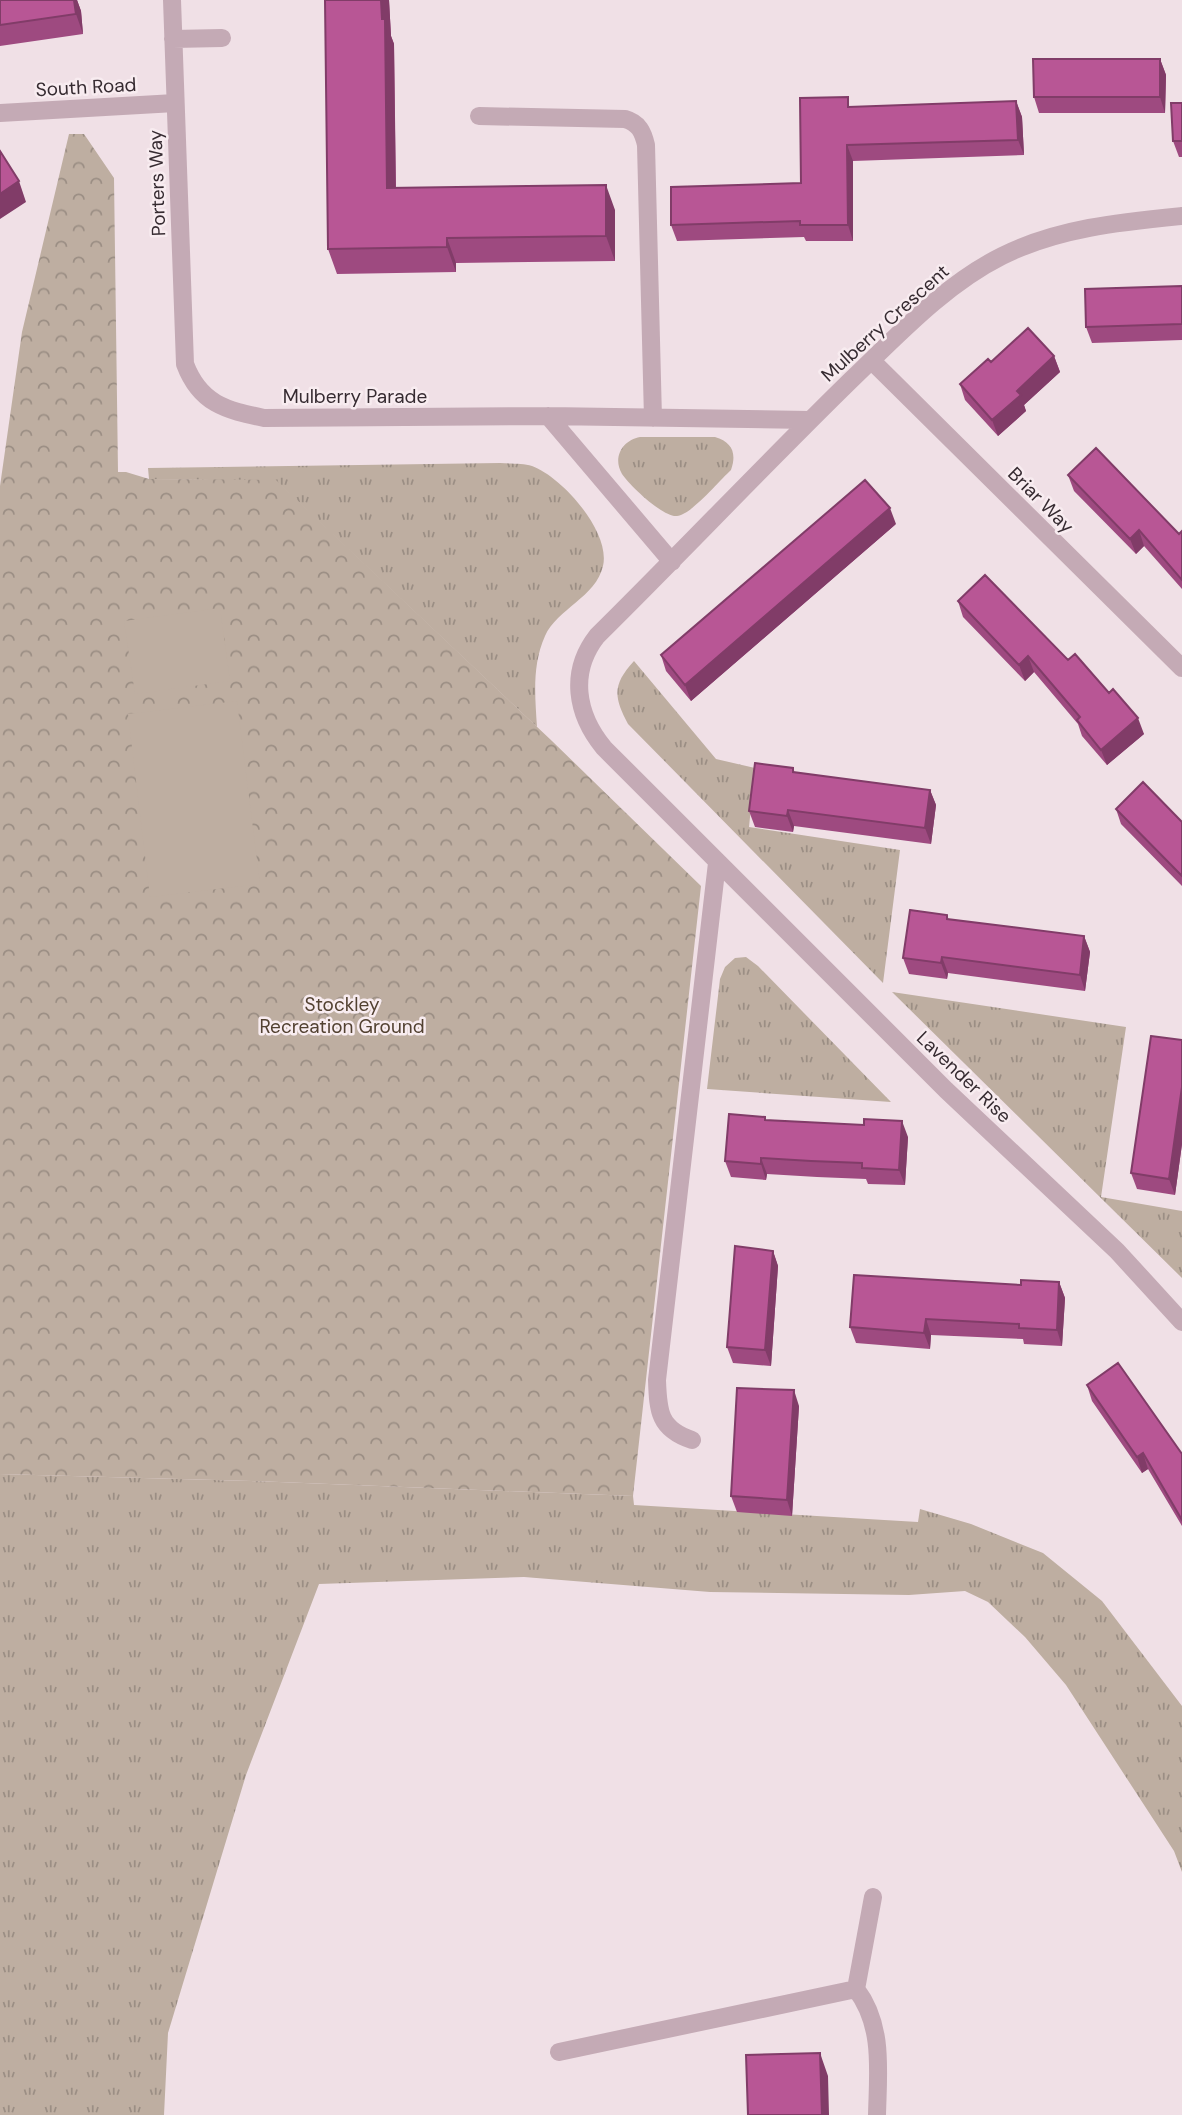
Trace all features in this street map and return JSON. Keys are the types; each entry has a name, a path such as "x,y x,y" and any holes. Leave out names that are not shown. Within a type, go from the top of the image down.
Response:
{"street":[{"name":"Porters Way","path":"172,0 185,364"},
{"path":"173,38 222,38"},
{"name":"South Road","path":"0,113 175,103"},
{"path":"479,116 625,119 639,127 646,145 653,418"},
{"name":"Mulberry Crescent","path":"585,720 581,709 580,688 586,653 597,636 894,338 972,273 1032,242 1129,221 1182,216"},
{"name":"Briar Way","path":"872,361 1182,668"},
{"name":"Mulberry Parade","path":"185,364 194,385 210,400 220,406 264,418 548,416 810,420"},
{"path":"548,416 672,562"},
{"name":"Lavender Rise","path":"585,720 604,748 717,863 946,1090 1117,1251 1182,1322"},
{"path":"692,1440 671,1430 660,1415 657,1380 717,863"},
{"path":"873,1897 856,1989 870,2011 876,2029 877,2115"},
{"path":"559,2052 856,1989"}],"green space":[{"name":"Stockley Recreation Ground","path":"69,134 84,134 114,178 118,472 149,479 276,480 701,886 633,1496 0,1474 0,486 22,332"},
{"path":"640,437 715,437 726,442 732,449 731,470 690,510 677,516 671,515 639,493 619,468 621,450"},
{"path":"500,463 532,466 557,481 582,507 592,522 603,552 603,566 593,586 558,618 545,636 536,669 537,727 276,481 149,479 148,468"},
{"path":"220,608 230,681 135,694 124,621"},
{"path":"634,661 716,759 755,768 749,827 900,850 883,983 628,724 620,706 618,691 622,677"},
{"path":"237,701 260,884 150,897 128,714"},
{"path":"746,957 758,966 891,1102 707,1089 720,979 725,967 735,958"},
{"path":"892,992 1126,1027 1101,1197 1182,1211 1182,1278"},
{"path":"0,1474 633,1496 634,1505 918,1522 920,1509 971,1524 1043,1553 1102,1601 1182,1706 1182,1872 1174,1851 1066,1685 1025,1637 988,1602 965,1591 909,1595 710,1592 524,1577 319,1584 246,1775 168,2033 164,2115 0,2115"}],"building":[{"path":"0,0 74,0 76,14 0,25"},
{"path":"325,0 381,0 382,19 385,19 387,188 606,185 606,236 447,238 447,247 328,249"},
{"path":"1033,59 1160,59 1160,97 1034,97"},
{"path":"848,97 848,107 1016,101 1018,140 847,145 848,225 800,225 800,221 671,225 671,187 801,183 800,98"},
{"path":"1171,103 1182,103 1182,141 1173,141"},
{"path":"0,151 19,181 0,194"},
{"path":"1182,286 1182,324 1086,327 1085,289"},
{"path":"1028,328 1054,356 1017,391 1021,395 992,420 960,384 988,359 991,362"},
{"path":"1096,448 1179,534 1182,531 1182,580 1139,530 1130,539 1068,475"},
{"path":"865,480 890,508 685,685 661,655"},
{"path":"985,575 1068,660 1075,654 1109,693 1113,689 1138,718 1101,750 1077,720 1080,717 1028,656 1019,665 958,601"},
{"path":"755,763 793,768 793,772 930,790 925,828 788,810 787,816 749,811"},
{"path":"1143,782 1182,822 1182,876 1116,809"},
{"path":"910,910 947,915 947,919 1084,936 1080,975 942,957 941,963 903,958"},
{"path":"1151,1036 1182,1040 1182,1087 1169,1179 1131,1173"},
{"path":"729,1114 765,1117 765,1120 864,1125 864,1119 902,1121 899,1170 862,1168 862,1163 761,1158 761,1164 725,1161"},
{"path":"735,1246 773,1251 765,1350 727,1347"},
{"path":"854,1275 1021,1285 1021,1280 1059,1282 1057,1330 1019,1328 1019,1324 926,1319 924,1333 850,1327"},
{"path":"1118,1363 1182,1454 1182,1520 1143,1453 1137,1457 1087,1385"},
{"path":"737,1388 794,1390 787,1500 731,1496"},
{"path":"820,2053 822,2115 748,2115 746,2055"}]}
